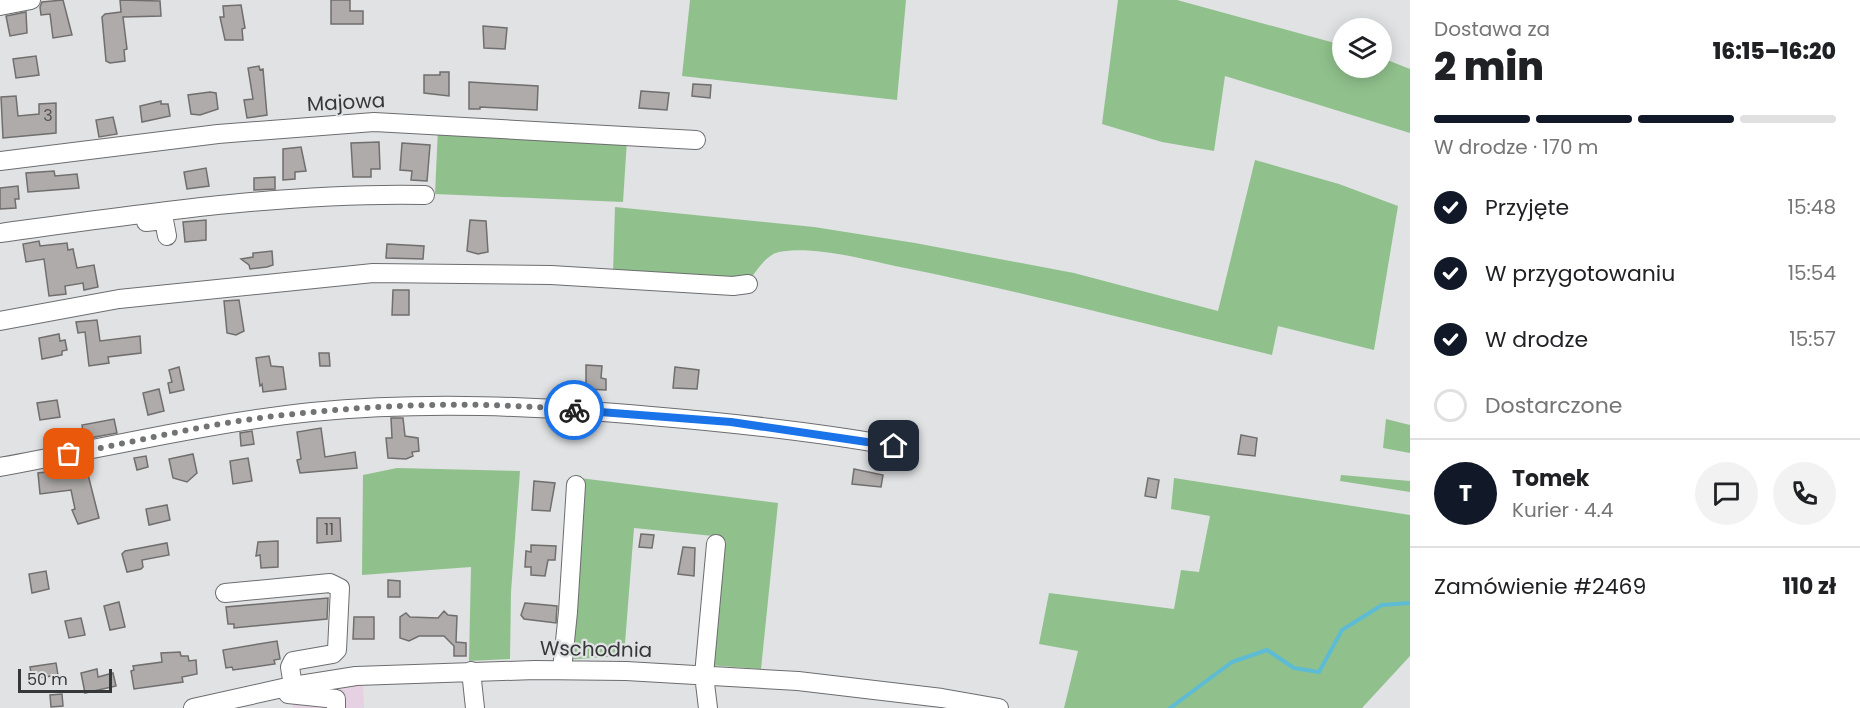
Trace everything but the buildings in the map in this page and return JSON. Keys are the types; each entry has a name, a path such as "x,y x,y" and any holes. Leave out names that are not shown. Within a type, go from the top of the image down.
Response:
{"street":[{"path":"0,6 31,0"},
{"name":"Majowa","path":"0,161 241,132 374,122 696,140"},
{"path":"0,233 101,219 325,196 425,195"},
{"path":"0,242 164,220 167,236"},
{"path":"0,321 120,299 373,273 551,275 733,286 748,284"},
{"path":"0,467 250,420 372,408 433,406 553,408 705,420 894,446"},
{"path":"562,670 576,485"},
{"path":"708,708 704,675 716,544"},
{"path":"225,593 330,583 340,588 339,647 333,654 293,661 290,667 293,686"},
{"name":"Wschodnia","path":"193,708 293,686 356,676 562,670 798,681 942,698 999,708"},
{"path":"471,671 475,708"},
{"path":"253,694 296,694 336,699 336,708"}],"shaded area":[{"path":"363,684 364,708 293,708 292,695"}],"green space":[{"path":"690,0 906,0 897,100 682,76"},
{"path":"1118,0 1177,0 1332,42 1332,78 1392,78 1392,62 1410,69 1410,133 1225,76 1214,151 1162,142 1102,124"},
{"path":"438,128 627,140 623,202 435,194"},
{"path":"1255,160 1339,184 1398,206 1374,350 1278,326 1272,355 997,288 826,252 794,250 779,252 770,256 750,279 613,274 615,207 814,227 915,243 1074,273 1218,311"},
{"path":"1386,419 1410,425 1410,453 1383,448"},
{"path":"397,468 520,471 511,592 510,659 469,661 471,567 362,575 363,475"},
{"path":"1341,475 1410,481 1410,492 1340,481"},
{"path":"572,477 778,503 761,669 708,665 723,537 634,528 624,656 560,660"},
{"path":"1174,478 1410,515 1410,656 1362,708 1064,708 1078,651 1039,644 1049,593 1174,609 1181,570 1199,572 1210,516 1171,509"}],"waterway":[{"path":"1170,708 1232,662 1267,650 1294,668 1319,672 1342,630 1382,605 1410,603"}],"way so far":[{"path":"69,454 250,420 313,412 433,406 574,410"}],"route":[{"path":"574,410 731,422 894,446"}]}
